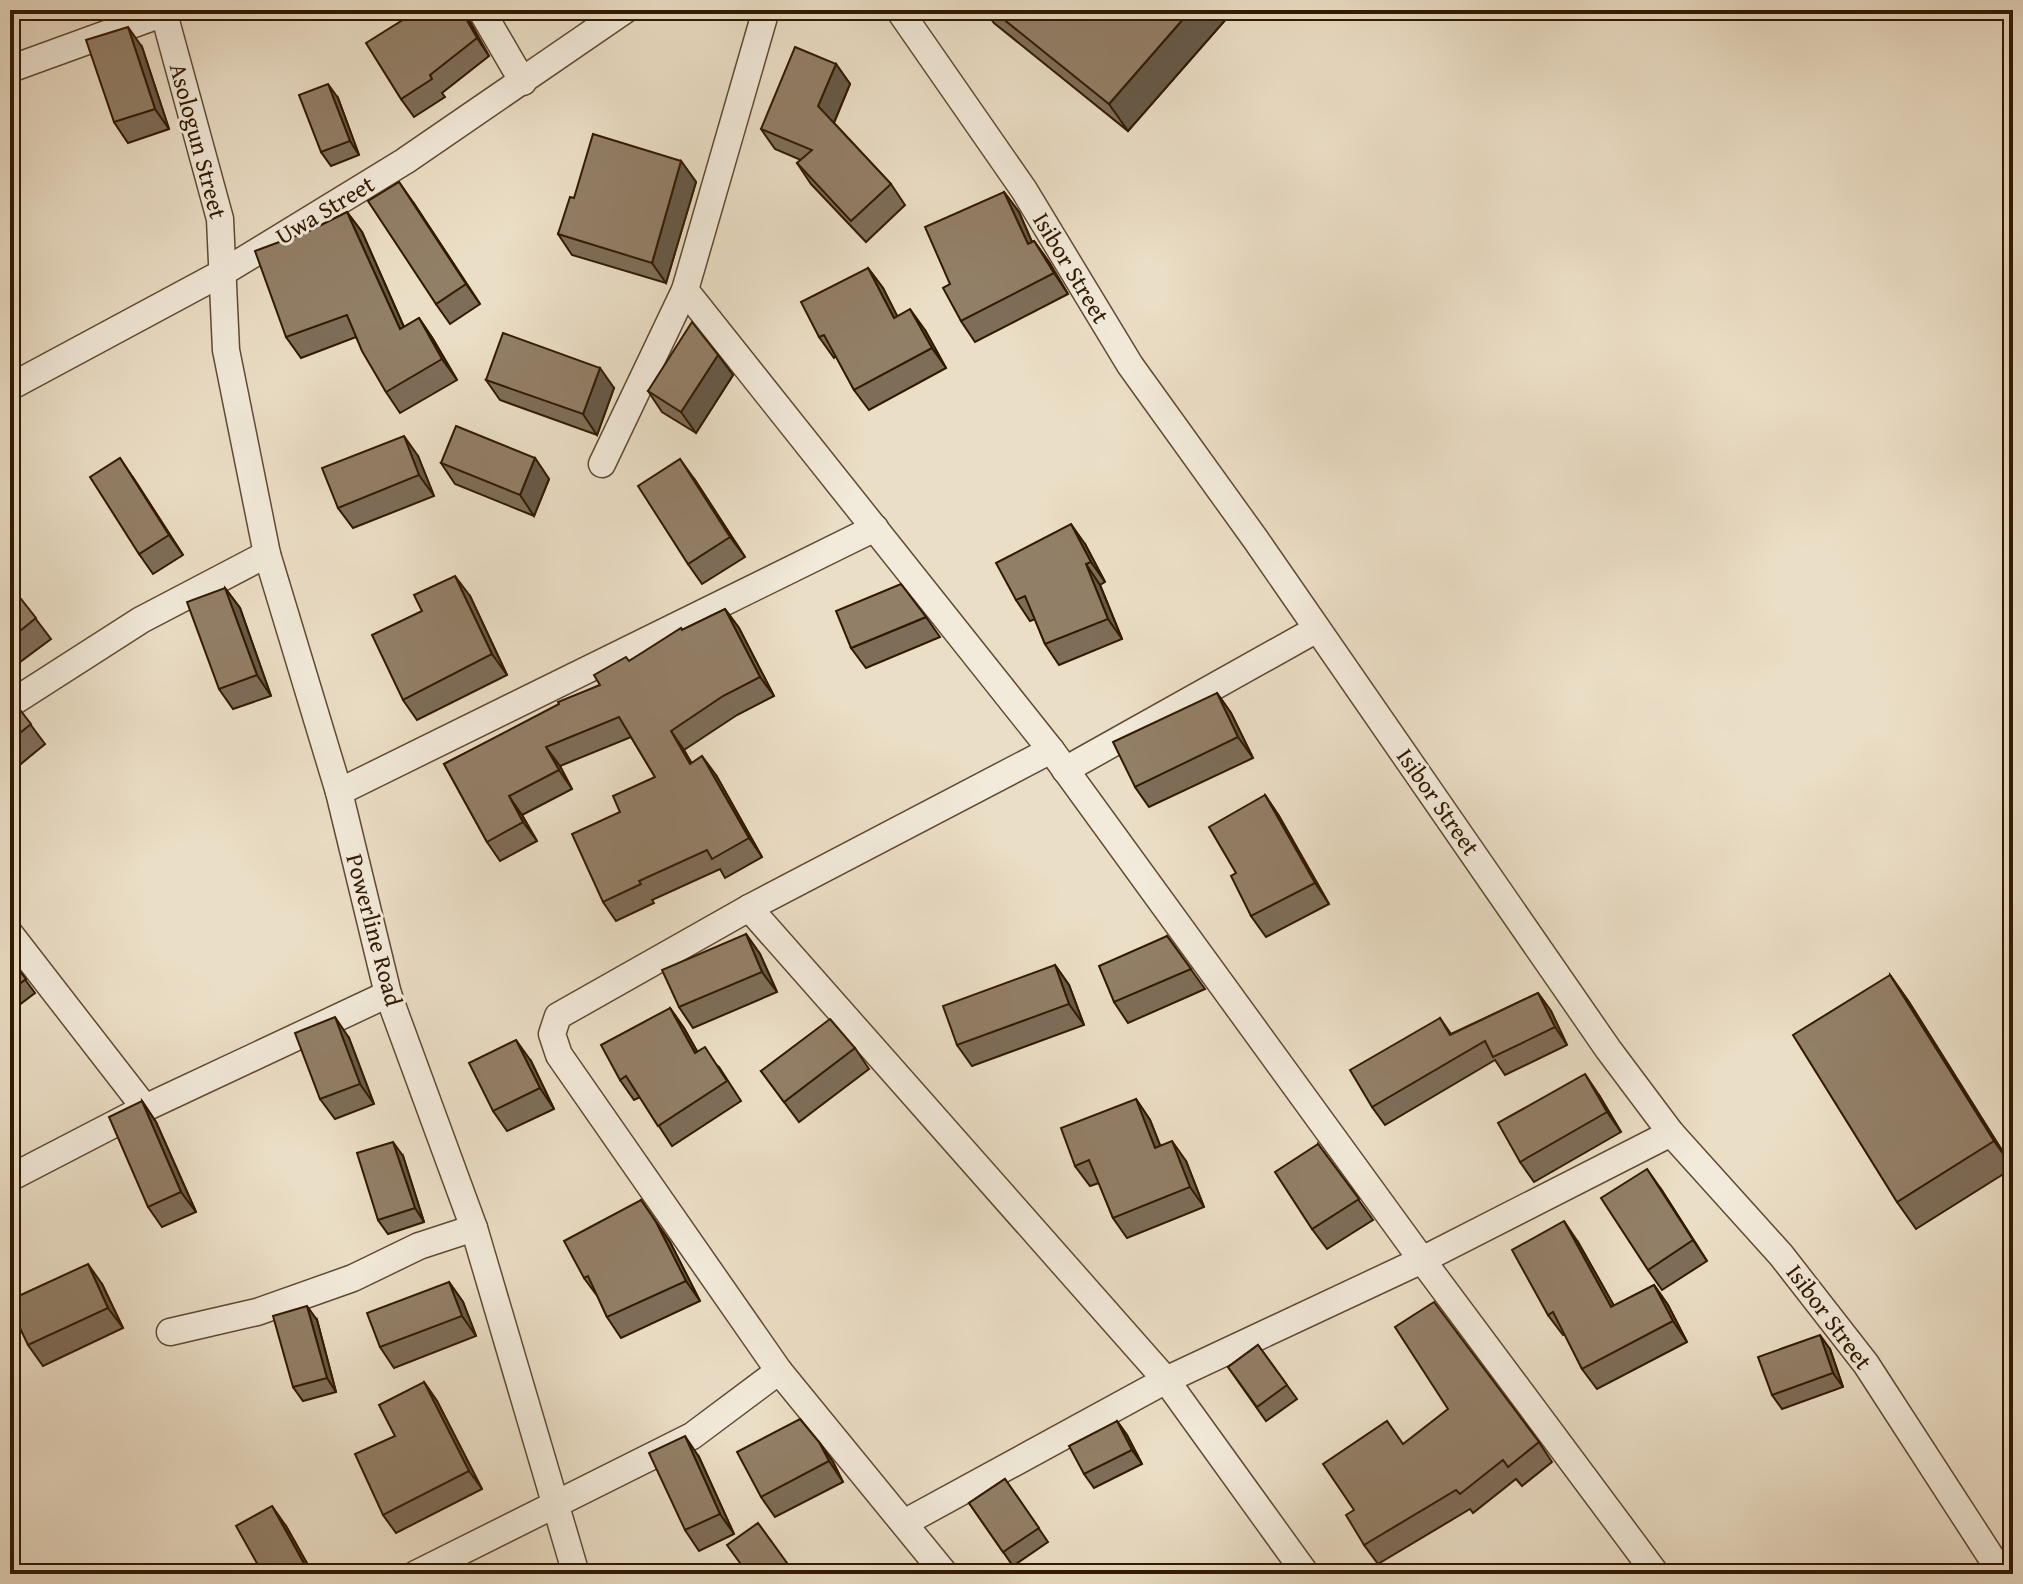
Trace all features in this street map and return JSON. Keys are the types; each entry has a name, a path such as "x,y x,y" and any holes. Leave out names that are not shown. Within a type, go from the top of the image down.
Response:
{"street":[{"path":"481,10 523,82"},
{"name":"Uwa Street","path":"10,387 222,273 405,161 625,10"},
{"path":"602,464 685,290 766,10"},
{"name":"Isibor Street","path":"899,10 1024,190 1130,365 1256,540 1608,1049 1671,1133 1781,1255 1866,1364 2002,1574"},
{"path":"10,69 163,11"},
{"name":"Asologun Street","path":"163,11 220,219 222,273"},
{"name":"Powerline Road","path":"222,273 226,350 267,554 339,792 388,994 474,1228 576,1574"},
{"path":"685,290 1058,760 1422,1260 1656,1574"},
{"path":"339,792 875,528"},
{"path":"10,704 141,620 267,554"},
{"path":"945,1574 779,1371 559,1055 552,1034 558,1016 749,908 1058,760 1317,629"},
{"path":"749,908 1166,1380 1306,1574"},
{"path":"10,934 145,1108"},
{"path":"10,1178 145,1108 388,994"},
{"path":"904,1523 1166,1380 1422,1260 1671,1133"},
{"path":"170,1332 257,1312 353,1278 419,1246 474,1228"},
{"path":"416,1574 692,1436 779,1371"}],"building":[{"path":"416,10 461,10 477,38 430,75 432,79 401,99 366,43"},
{"path":"992,10 1058,10 1069,19 1076,10 1191,10 1109,104"},
{"path":"128,27 155,109 114,122 86,40"},
{"path":"795,47 836,64 818,106 891,184 851,221 797,163 812,150 761,129"},
{"path":"328,84 350,141 321,152 299,95"},
{"path":"593,134 681,161 652,263 558,234 570,197 574,198"},
{"path":"399,182 466,284 436,304 368,201"},
{"path":"1004,192 1028,244 1034,241 1054,273 961,321 943,288 950,284 925,227"},
{"path":"347,212 400,329 419,318 442,359 386,392 362,351 347,315 286,337 255,251 309,231"},
{"path":"868,268 894,318 910,309 932,348 854,390 824,335 819,337 801,302"},
{"path":"692,322 718,355 681,412 648,391"},
{"path":"503,333 600,368 583,414 486,380"},
{"path":"456,426 535,458 520,495 441,463"},
{"path":"404,436 419,475 338,508 322,468"},
{"path":"120,458 169,535 139,554 90,477"},
{"path":"680,459 730,537 688,564 638,486"},
{"path":"1071,524 1091,562 1086,564 1108,619 1045,644 1025,596 1016,600 996,563"},
{"path":"455,576 492,654 403,700 372,635 422,611 414,595"},
{"path":"901,584 926,617 851,648 836,611"},
{"path":"10,585 36,618 10,639"},
{"path":"225,588 257,675 219,689 187,602"},
{"path":"725,609 760,677 723,696 671,731 690,764 702,756 749,838 712,859 707,850 639,881 641,884 603,902 572,834 620,812 613,796 655,777 619,717 546,747 559,770 509,796 523,822 487,842 444,764 558,702 600,685 594,675 626,657 629,661 681,628"},
{"path":"1217,693 1238,737 1135,787 1113,742"},
{"path":"10,697 31,724 10,741"},
{"path":"1265,795 1315,883 1251,916 1231,876 1236,873 1209,827"},
{"path":"746,934 762,972 679,1007 662,970"},
{"path":"1167,936 1191,969 1114,1002 1099,966"},
{"path":"10,959 26,979 10,991"},
{"path":"1055,965 1069,1004 957,1045 943,1006"},
{"path":"1890,975 1994,1141 1897,1202 1793,1035"},
{"path":"1538,993 1555,1027 1493,1057 1485,1041 1372,1107 1350,1070 1440,1018 1450,1035"},
{"path":"670,1008 695,1053 705,1047 727,1081 658,1126 626,1076 620,1080 601,1045"},
{"path":"335,1017 360,1084 320,1099 295,1033"},
{"path":"830,1019 855,1048 784,1102 761,1071"},
{"path":"516,1040 540,1088 493,1111 469,1063"},
{"path":"1585,1074 1607,1112 1520,1162 1498,1123"},
{"path":"1136,1099 1155,1148 1172,1141 1190,1187 1113,1218 1089,1160 1075,1166 1061,1128"},
{"path":"142,1101 181,1192 148,1207 109,1117"},
{"path":"393,1142 415,1208 378,1220 357,1153"},
{"path":"1318,1144 1359,1199 1312,1229 1275,1172"},
{"path":"1647,1169 1693,1240 1648,1270 1601,1198"},
{"path":"641,1200 656,1222 686,1281 607,1317 588,1276 584,1278 564,1241"},
{"path":"1564,1221 1611,1307 1654,1285 1673,1321 1582,1369 1553,1312 1548,1315 1512,1250"},
{"path":"88,1264 108,1308 28,1345 10,1307 10,1300"},
{"path":"449,1282 462,1316 380,1347 367,1313"},
{"path":"1434,1302 1539,1442 1508,1467 1503,1460 1460,1494 1456,1490 1364,1545 1346,1515 1354,1510 1323,1464 1387,1421 1403,1444 1448,1409 1395,1327"},
{"path":"307,1306 327,1378 293,1387 273,1316"},
{"path":"1820,1335 1833,1373 1772,1395 1758,1357"},
{"path":"1258,1345 1287,1385 1257,1407 1228,1367"},
{"path":"424,1382 469,1471 383,1515 355,1454 395,1436 379,1405"},
{"path":"800,1419 819,1442 829,1461 761,1497 737,1452"},
{"path":"1117,1421 1132,1450 1084,1474 1069,1446"},
{"path":"685,1436 720,1514 685,1530 649,1453"},
{"path":"1005,1479 1039,1528 1003,1552 969,1503"},
{"path":"272,1506 306,1567 293,1574 263,1574 236,1526"},
{"path":"758,1523 795,1574 748,1574 727,1545"}]}
